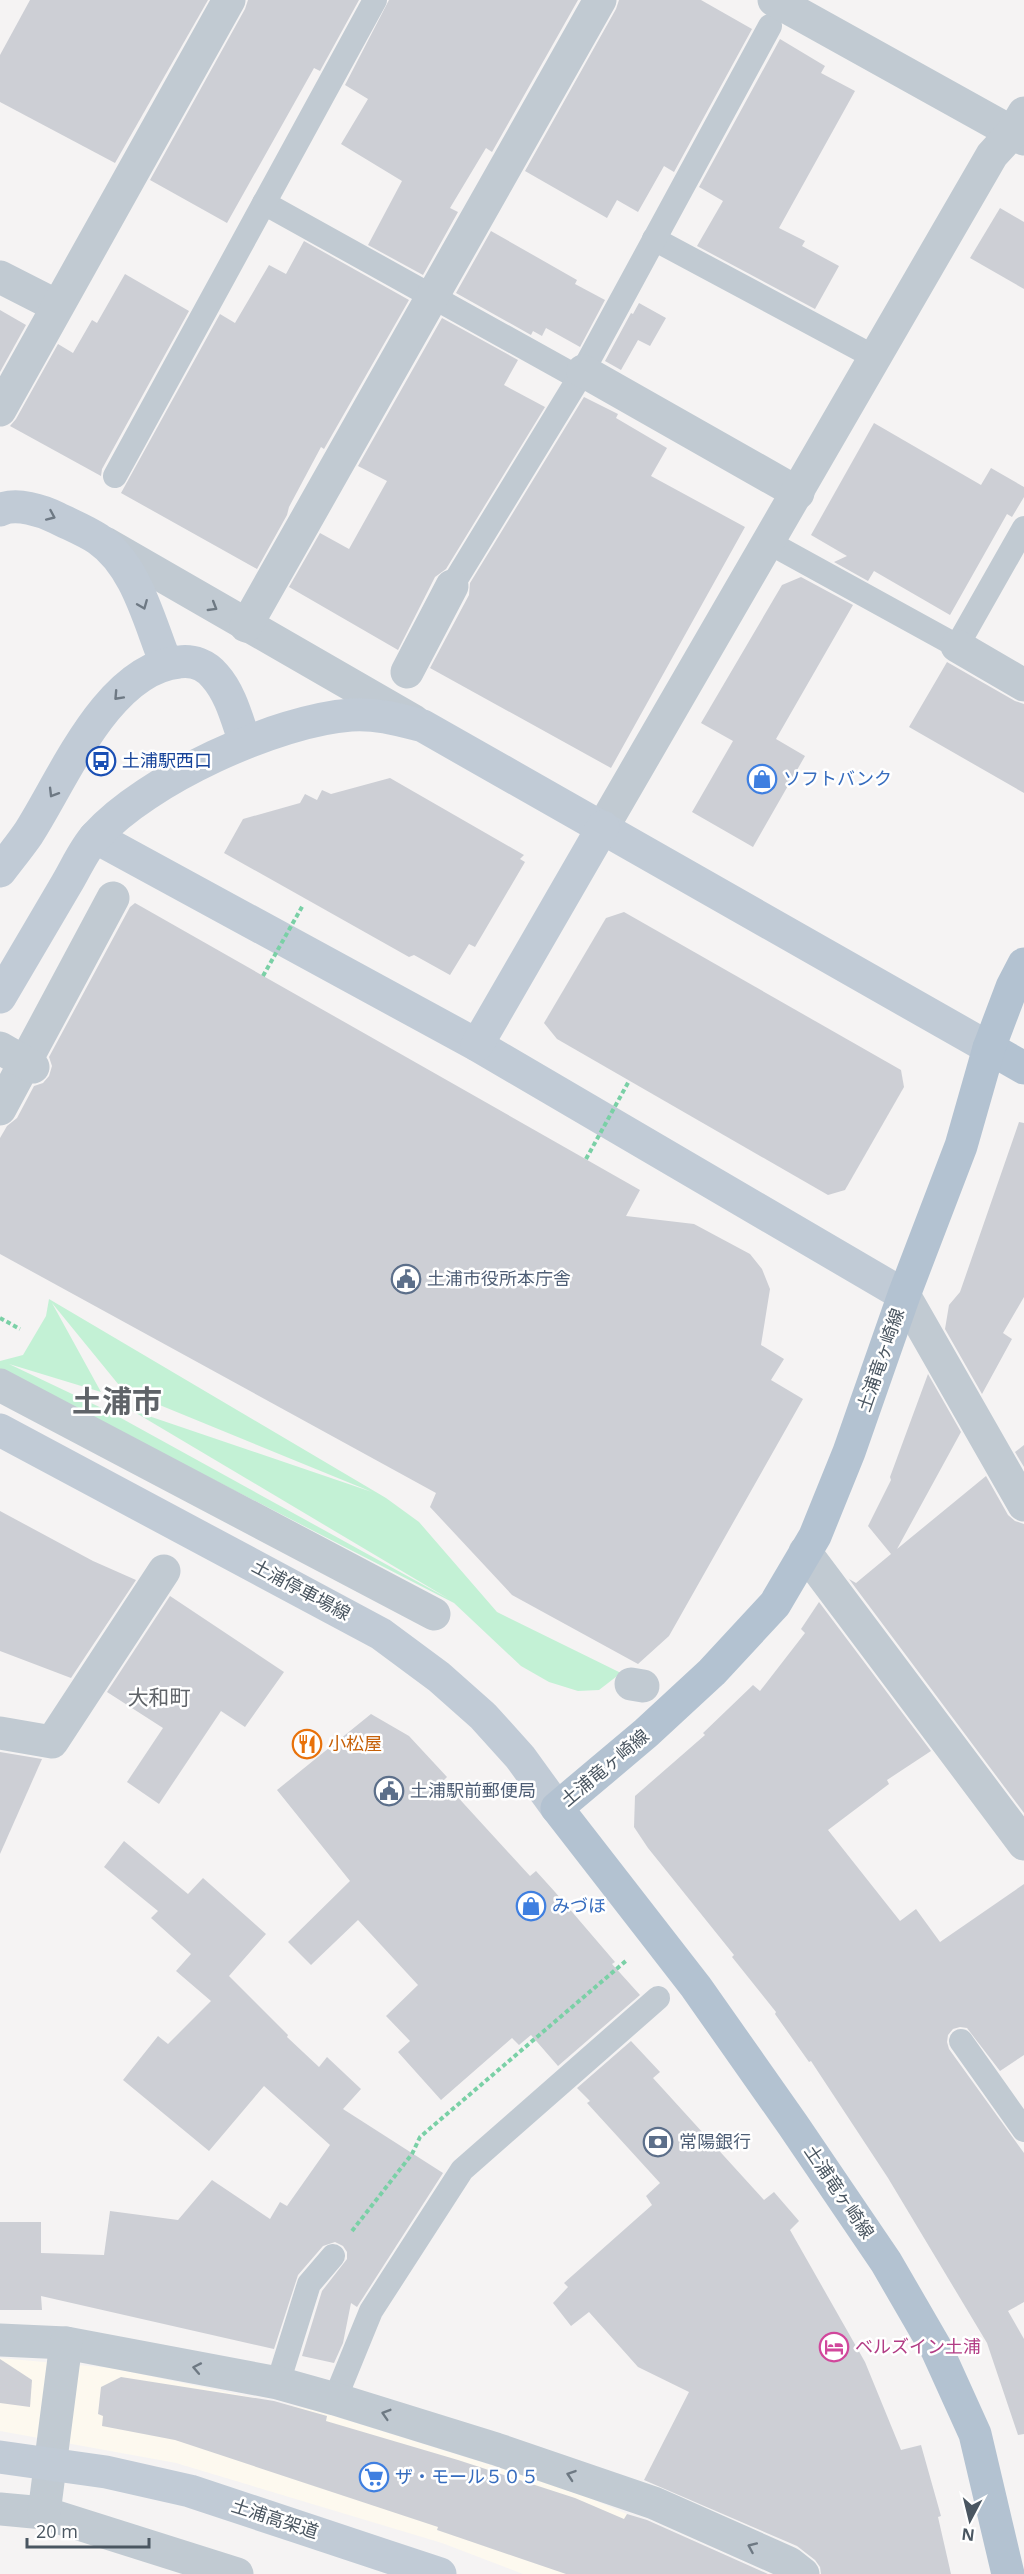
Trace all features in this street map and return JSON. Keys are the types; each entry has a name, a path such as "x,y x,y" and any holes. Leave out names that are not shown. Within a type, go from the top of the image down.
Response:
{"main road":[{"name":"土浦竜ヶ崎線","path":"1008,2574 975,2434 937,2350 886,2262 794,2125 696,1987 557,1808 646,1733 712,1672 775,1604 815,1536 849,1452 904,1295 961,1146 989,1048 1012,987 1024,964"},
{"path":"989,1048 1024,1068"}],"street":[{"path":"0,410 230,0"},
{"path":"246,626 600,0"},
{"path":"477,1045 992,155 1020,128 772,13"},
{"path":"0,277 57,306"},
{"path":"581,375 798,493"},
{"path":"2,504 45,512 99,540 246,626 989,1048"},
{"path":"99,540 121,563 134,583 166,663"},
{"path":"406,672 452,586"},
{"path":"957,646 1024,685"},
{"path":"0,871 26,836 103,713 144,673 166,663 183,661 200,663 226,690 245,742"},
{"path":"0,997 95,837 134,803 188,769 245,742 297,726 351,715 387,716 423,726"},
{"path":"95,837 477,1045 904,1295 1024,1505"},
{"path":"0,1109 113,898"},
{"path":"12,1064 47,1021"},
{"path":"0,1385 434,1614"},
{"name":"土浦停車場線","path":"0,1430 381,1634 439,1677 483,1716 520,1757 557,1808"},
{"path":"805,1552 1024,1844"},
{"path":"0,1733 52,1742 164,1571"},
{"path":"0,2340 66,2343 278,2384 335,2398 496,2449 654,2503 789,2563 804,2574"},
{"path":"44,2513 66,2343"},
{"name":"土浦高架道","path":"0,2457 106,2472 190,2491 440,2574"},
{"path":"0,2509 44,2513 237,2574"}],"lane":[{"path":"115,476 375,0"},
{"path":"452,586 581,375 772,13"},
{"path":"264,202 433,297 581,375"},
{"path":"654,239 876,358"},
{"path":"768,542 957,646 1024,528"},
{"path":"335,2398 371,2311 462,2170 658,1998"},
{"path":"962,2041 1024,2130"},
{"path":"278,2384 309,2284 333,2256"}],"path":[{"path":"263,976 303,905"},
{"path":"586,1159 629,1081"},
{"path":"0,1318 20,1329"},
{"path":"333,2256 412,2154 420,2137 628,1959"}],"shaded area":[{"name":"ザ・モール５０５","path":"0,2358 111,2368 317,2411 571,2490 766,2574 523,2574 442,2543 176,2463 0,2431"}],"green space":[{"path":"49,1299 386,1498 419,1522 497,1612 621,1673 599,1690 578,1691 549,1682 521,1666 454,1603 0,1370 0,1361 23,1355 46,1316","holes":["52,1303 123,1390 372,1492 131,1410 449,1599 110,1412 9,1364 101,1392"]}],"building":[{"path":"30,0 208,0 115,163 0,102 0,55"},
{"path":"248,0 359,0 320,71 314,68 227,223 150,180"},
{"path":"389,0 578,0 492,152 486,148 450,208 458,212 423,275 368,245 402,181 341,144 368,99 345,85"},
{"path":"619,0 701,0 752,29 674,172 664,166 638,212 617,200 607,218 525,171"},
{"path":"780,39 825,66 821,73 855,91 779,228 805,241 802,246 839,266 815,309 697,246 723,201 699,187"},
{"path":"1000,208 1024,222 1024,289 970,258"},
{"path":"491,231 577,280 575,284 605,300 580,347 546,328 542,336 533,331 531,335 456,293"},
{"path":"304,241 409,300 324,449 321,447 257,569 121,493 220,314 235,323 269,265 286,274"},
{"path":"125,274 189,311 102,469 101,476 10,426 58,344 73,353 92,320 97,323"},
{"path":"639,303 666,318 650,346 638,340 621,370 605,361 631,313 633,314"},
{"path":"0,310 26,325 0,372"},
{"path":"442,318 518,360 504,385 545,407 446,569 435,577 398,650 289,587 320,533 349,549 387,481 358,466"},
{"path":"584,397 618,414 616,418 667,448 651,476 745,527 611,768 430,668 469,595 470,583"},
{"path":"874,423 981,485 991,468 1024,487 1024,497 1012,517 1007,514 950,615 874,571 868,581 834,562 847,556 811,535"},
{"path":"801,577 853,605 776,739 805,756 753,847 692,812 733,741 701,723 782,585"},
{"path":"947,662 1024,704 1024,793 909,727"},
{"path":"390,778 524,855 520,859 525,862 475,947 469,944 450,975 414,955 409,957 224,853 243,819 300,803 305,794 317,800 322,790 331,794"},
{"name":"土浦市役所本庁舎","path":"135,903 640,1190 626,1216 694,1224 750,1254 762,1269 770,1289 761,1345 784,1359 771,1380 803,1399 669,1636 638,1664 512,1595 430,1507 436,1493 0,1254 0,1138 7,1126 17,1118 34,1086 43,1083 49,1076 52,1066 49,1057 130,907"},
{"path":"624,912 901,1070 904,1087 845,1190 828,1195 557,1039 544,1023 606,918"},
{"path":"1019,1122 1024,1123 1024,1297 1003,1333 1012,1339 982,1394 945,1329 949,1305 960,1292"},
{"path":"928,1374 961,1432 897,1549 986,1476 1008,1515 1024,1524 1024,1813 849,1579 856,1583 891,1554 868,1526 891,1480 890,1477"},
{"path":"1024,1445 1024,1467 1015,1452"},
{"path":"0,1511 93,1561 136,1580 71,1678 0,1651"},
{"path":"170,1596 284,1672 245,1727 221,1711 159,1804 127,1782 163,1728 107,1692"},
{"path":"819,1602 931,1751 887,1780 889,1784 828,1830 900,1921 916,1909 940,1942 1024,1884 1024,2055 1000,2071 967,2028 953,2029 948,2035 947,2042 949,2049 1024,2153 1024,2302 1008,2311 1024,2339 1024,2434 1018,2435 987,2343 888,2178 811,2061 809,2062 775,2014 776,2012 634,1827 635,1796 705,1735 703,1733 753,1685 760,1691 805,1633 801,1629"},
{"path":"371,1714 409,1736 447,1777 443,1781 530,1876 536,1871 555,1892 615,1962 612,1964 640,1995 558,2066 531,2035 519,2045 512,2038 441,2100 398,2052 410,2041 386,2016 418,1985 358,1920 311,1965 288,1942 350,1881 277,1790"},
{"path":"0,1752 42,1759 0,1854"},
{"path":"124,1841 188,1894 203,1878 266,1934 229,1976 319,2067 327,2057 361,2089 343,2109 443,2173 357,2307 351,2303 343,2343 334,2363 302,2356 322,2291 347,2259 347,2252 343,2246 335,2242 323,2246 298,2275 274,2349 41,2296 42,2310 0,2310 0,2222 41,2222 41,2253 104,2255 110,2211 178,2220 212,2180 270,2219 280,2202 287,2206 330,2145 264,2086 209,2151 123,2080 158,2036 168,2044 211,2001 176,1971 191,1954 151,1918 158,1911 104,1867"},
{"path":"631,2041 660,2072 653,2078 764,2200 774,2192 799,2221 790,2230 865,2362 901,2450 921,2445 941,2516 938,2517 951,2574 821,2574 820,2567 815,2560 797,2546 644,2480 689,2392 638,2367 589,2312 571,2326 553,2303 568,2287 564,2283 652,2205 646,2196 660,2183 587,2103 590,2101 577,2088"},
{"path":"0,2359 32,2380 30,2407 0,2403"},
{"name":"ザ・モール５０５","path":"121,2377 274,2401 327,2416 326,2421 575,2498 624,2519 627,2514 647,2520 768,2574 566,2574 437,2530 438,2527 175,2440 102,2426 103,2416 98,2414 101,2387"}],"place":[{"name":"土浦駅西口","path":"101,761"},
{"name":"ソフトバンク","path":"762,779"},
{"name":"土浦市役所本庁舎","path":"406,1279"},
{"name":"小松屋","path":"307,1744"},
{"name":"土浦駅前郵便局","path":"389,1791"},
{"name":"みづほ","path":"531,1906"},
{"name":"常陽銀行","path":"658,2142"},
{"name":"ベルズイン土浦","path":"834,2347"},
{"name":"ザ・モール５０５","path":"374,2477"}],"district":[{"name":"土浦市","path":"117,1402"},
{"name":"大和町","path":"159,1698"}]}
